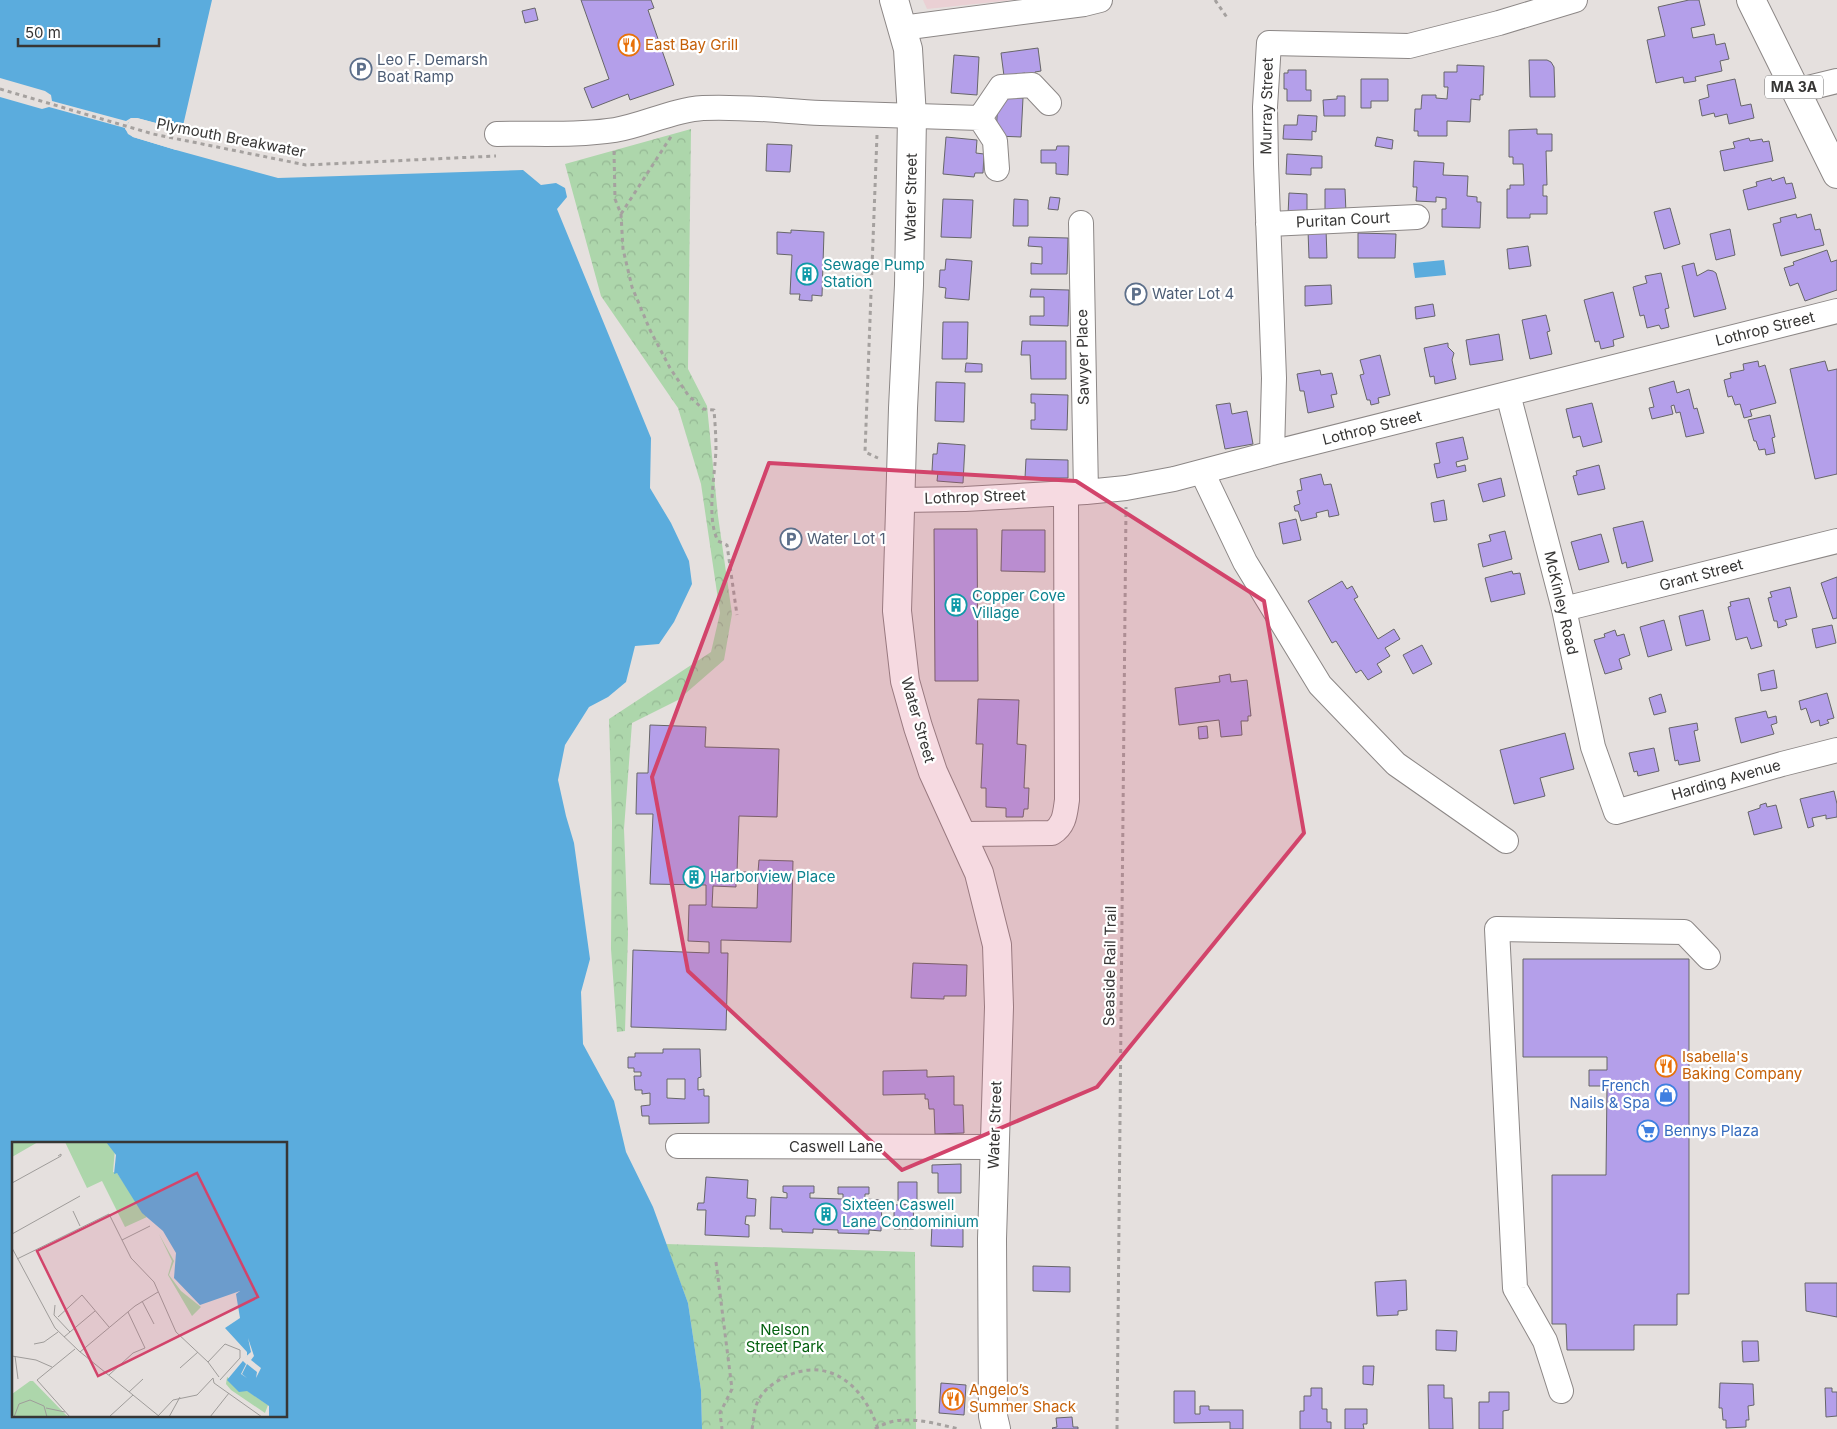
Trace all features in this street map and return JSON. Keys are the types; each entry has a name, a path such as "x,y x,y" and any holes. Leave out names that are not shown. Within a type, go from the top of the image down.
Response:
{"main road":[{"name":"Water Street","path":"894,0 908,49 912,117 909,285 897,611 905,681 918,727 933,772 980,873 997,944 999,1007 994,1147 992,1334 993,1416 996,1429"},
{"name":"MA 3A","path":"1751,0 1837,174"}],"street":[{"path":"902,28 1084,4 1100,0"},
{"name":"Murray Street","path":"1272,453 1274,378 1265,107 1268,43 1408,46 1518,18 1575,0"},
{"path":"1796,91 1837,81"},
{"path":"980,118 1001,87 1032,85 1049,103"},
{"path":"497,134 574,133 614,140 637,125 671,113 702,108 747,108 912,117 980,118"},
{"path":"980,118 995,141 997,169"},
{"name":"Puritan Court","path":"1268,224 1418,216"},
{"name":"Sawyer Place","path":"962,834 1052,833 1059,829 1064,817 1076,492 1081,223"},
{"name":"Lothrop Street","path":"900,500 966,499 1126,488 1202,472 1837,311"},
{"name":"McKinley Road","path":"1508,394 1564,609 1593,746 1616,812"},
{"path":"1202,472 1245,562 1320,685 1396,764 1506,841"},
{"name":"Grant Street","path":"1564,609 1837,541"},
{"name":"Harding Avenue","path":"1616,812 1837,750"},
{"path":"1561,1391 1545,1341 1515,1288 1497,929 1684,932 1708,957"},
{"name":"Caswell Lane","path":"678,1146 994,1147"}],"path":[{"path":"1215,0 1228,20"},
{"name":"Plymouth Breakwater","path":"0,89 153,134 306,165 505,156"},
{"path":"621,214 689,110"},
{"path":"604,151 614,140"},
{"path":"614,140 615,199 621,214 623,249 632,287 650,330 670,368 688,395 703,409 714,410 716,446 712,513 714,532 718,541 727,545 736,615"},
{"name":"Seaside Rail Trail","path":"1117,1429 1126,504"},
{"path":"716,1262 732,1389 720,1413 722,1429"},
{"path":"752,1429 759,1399 768,1388 781,1379 798,1372 816,1370 832,1373 849,1383 862,1395 870,1408 877,1428 893,1421 922,1420 959,1429"}],"highlighted area":[{"path":"769,463 1076,481 1264,601 1304,833 1097,1087 902,1170 688,971 652,777"}],"shaded area":[{"path":"923,0 1014,0 927,9"}],"green space":[{"path":"691,129 688,369 707,406 718,516 732,614 724,660 678,700 632,723 624,829 628,934 625,1031 617,1032 611,949 612,821 609,719 711,652 720,613 701,484 678,408 601,296 565,164"},
{"name":"Nelson Street Park","path":"666,1244 915,1252 916,1429 702,1429 701,1390 688,1303"}],"water":[{"path":"0,0 212,0 182,130 131,118 125,129 133,137 278,178 523,170 541,185 556,183 565,188 567,197 557,209 651,438 650,488 671,523 689,561 692,584 674,622 659,644 635,646 626,682 608,697 589,707 565,745 558,780 574,843 590,959 581,992 583,1044 614,1101 626,1152 653,1207 688,1303 701,1390 702,1429 0,1429"},
{"path":"1444,260 1446,275 1415,278 1413,263"}],"pier":[{"path":"0,78 45,91 51,95 52,101 126,121 131,118 137,118 182,130 181,133 137,120 131,120 128,123 127,129 130,132 177,148 176,150 133,137 128,134 125,128 49,107 42,109 0,97"}],"building":[{"name":"East Bay Grill","path":"581,0 651,0 654,8 648,10 674,85 630,100 628,94 592,108 584,88 609,79"},
{"path":"1689,0 1699,0 1705,25 1691,28 1693,38 1714,34 1716,45 1725,43 1729,59 1720,61 1722,71 1695,77 1696,81 1684,83 1683,77 1656,83 1647,40 1665,36 1658,7"},
{"path":"535,8 538,20 525,23 522,11"},
{"path":"1038,48 1041,71 1035,72 1035,76 1026,77 1025,73 1004,76 1001,53"},
{"path":"954,55 979,57 977,95 951,93"},
{"path":"1529,60 1547,60 1551,62 1554,67 1555,97 1530,97"},
{"path":"1457,65 1484,66 1483,95 1480,95 1480,100 1471,99 1470,122 1447,121 1447,136 1418,136 1418,131 1414,131 1415,109 1421,109 1422,95 1436,95 1436,98 1447,99 1448,87 1444,87 1444,72 1457,72"},
{"path":"1288,70 1306,70 1306,90 1311,90 1311,101 1287,101 1287,89 1284,89 1284,73 1288,73"},
{"path":"1361,79 1388,79 1388,101 1371,101 1371,108 1361,108"},
{"path":"1735,79 1741,106 1751,104 1754,118 1729,124 1727,114 1715,117 1714,113 1702,116 1699,100 1709,97 1707,85"},
{"path":"1337,96 1345,96 1345,116 1324,116 1323,100 1337,99"},
{"path":"998,97 1023,98 1021,137 996,136"},
{"path":"1298,115 1317,116 1316,132 1312,131 1312,140 1283,139 1284,125 1297,125"},
{"path":"1537,129 1537,134 1552,134 1552,151 1546,151 1547,185 1543,185 1543,196 1547,196 1547,214 1530,214 1530,218 1507,218 1507,189 1510,189 1510,185 1524,185 1523,164 1513,164 1513,157 1509,157 1509,130"},
{"path":"946,137 977,140 976,153 984,154 983,173 975,173 974,177 943,174"},
{"path":"1377,137 1393,140 1392,149 1375,146"},
{"path":"1749,138 1750,141 1762,139 1763,142 1769,141 1773,161 1724,171 1720,151 1735,148 1733,142"},
{"path":"767,144 792,145 790,172 766,171"},
{"path":"1057,146 1069,146 1068,175 1056,174 1056,163 1041,163 1041,150 1056,150"},
{"path":"1287,154 1322,156 1322,168 1311,168 1311,175 1286,174"},
{"path":"1414,161 1444,163 1443,175 1468,176 1467,196 1477,197 1477,202 1481,202 1480,228 1442,227 1442,209 1446,209 1446,198 1436,197 1436,202 1416,201 1417,187 1413,187"},
{"path":"1784,177 1786,184 1792,183 1796,198 1748,210 1743,190 1757,186 1756,182 1771,178 1772,181"},
{"path":"1325,189 1345,189 1346,213 1325,214"},
{"path":"1289,193 1307,194 1307,216 1288,215"},
{"path":"1050,197 1060,198 1058,210 1048,209"},
{"path":"943,199 973,200 971,238 941,237"},
{"path":"1014,199 1028,200 1028,226 1013,226"},
{"path":"1670,208 1680,244 1664,249 1654,212"},
{"path":"1796,214 1797,218 1811,214 1815,230 1820,229 1824,245 1781,256 1773,224 1781,222 1780,218"},
{"path":"1326,229 1327,258 1309,258 1308,230"},
{"path":"1730,229 1735,255 1716,260 1710,234"},
{"name":"Sewage Pump Station","path":"791,230 824,232 822,296 812,295 812,301 799,300 800,294 790,294 792,255 777,254 777,232 791,233"},
{"path":"1358,233 1396,234 1395,258 1358,258"},
{"path":"1029,237 1068,238 1067,274 1031,274 1031,263 1042,264 1042,247 1028,246"},
{"path":"1528,246 1531,266 1509,269 1507,249"},
{"path":"1827,250 1831,262 1837,260 1837,290 1805,301 1798,283 1790,286 1784,268 1794,265 1793,262"},
{"path":"946,259 972,261 969,300 945,298 946,288 939,287 940,270 945,270"},
{"path":"1694,263 1697,276 1708,270 1716,273 1726,309 1694,317 1682,266"},
{"path":"1661,273 1669,308 1665,309 1669,327 1661,329 1659,325 1647,328 1644,315 1640,316 1633,287 1647,283 1645,276"},
{"path":"1331,285 1332,304 1305,306 1305,286"},
{"path":"1031,289 1069,290 1068,326 1030,325 1030,316 1044,316 1044,297 1030,297"},
{"path":"1613,292 1624,337 1613,340 1614,346 1601,349 1599,341 1595,342 1584,300"},
{"path":"1433,304 1435,316 1416,319 1415,307"},
{"path":"1546,315 1550,331 1547,332 1552,354 1530,359 1522,320"},
{"path":"943,322 968,322 967,359 942,359"},
{"path":"1499,334 1503,360 1470,365 1466,340"},
{"path":"1022,341 1066,341 1066,379 1031,379 1030,355 1021,355"},
{"path":"1448,343 1448,347 1454,353 1452,360 1456,379 1435,384 1434,376 1430,377 1424,348"},
{"path":"1380,355 1390,395 1378,398 1379,403 1371,405 1370,400 1367,400 1360,375 1364,374 1360,360"},
{"path":"1758,361 1759,367 1765,365 1776,403 1750,410 1752,416 1744,418 1740,404 1735,405 1732,396 1728,397 1724,380 1731,378 1730,373 1744,370 1743,364"},
{"path":"1825,361 1828,371 1837,369 1837,474 1815,479 1790,369"},
{"path":"966,363 982,364 982,372 965,372"},
{"path":"1320,370 1321,375 1332,373 1337,394 1331,395 1334,407 1308,413 1304,391 1300,391 1297,374"},
{"path":"1674,381 1677,393 1689,389 1694,409 1697,408 1704,433 1686,437 1680,412 1676,413 1674,405 1671,406 1673,414 1652,419 1649,408 1654,407 1649,388"},
{"path":"936,382 965,383 964,422 935,421"},
{"path":"1031,394 1068,395 1067,430 1031,429 1031,420 1035,420 1035,403 1031,403"},
{"path":"1230,403 1232,414 1247,411 1253,444 1225,449 1216,405"},
{"path":"1592,403 1602,442 1583,447 1580,436 1573,438 1566,409"},
{"path":"1770,415 1775,437 1772,438 1775,453 1766,455 1765,449 1759,450 1756,441 1754,441 1748,420"},
{"path":"1463,437 1468,459 1456,462 1457,467 1465,465 1466,471 1437,478 1434,464 1440,463 1436,443"},
{"path":"938,443 965,445 963,483 937,481 938,472 932,471 933,454 937,454"},
{"path":"1026,459 1068,460 1068,478 1025,478"},
{"path":"1599,465 1605,489 1578,495 1573,476 1577,475 1576,471"},
{"path":"1321,474 1324,485 1331,484 1339,515 1329,517 1328,510 1316,513 1317,517 1301,521 1298,511 1295,511 1294,506 1300,504 1297,491 1302,490 1300,479"},
{"path":"1501,478 1505,496 1483,502 1478,484"},
{"path":"1444,500 1447,520 1434,522 1431,503"},
{"path":"1296,519 1301,540 1283,544 1279,523"},
{"path":"1643,521 1653,561 1627,568 1626,562 1622,564 1613,528"},
{"name":"Copper Cove Village","path":"934,529 977,529 978,681 935,681"},
{"name":"Copper Cove Village","path":"1002,530 1045,530 1045,572 1001,571"},
{"path":"1505,531 1512,559 1483,567 1478,544 1491,541 1489,535"},
{"path":"1601,534 1609,562 1579,570 1571,542"},
{"path":"1512,571 1513,574 1520,573 1525,594 1491,602 1485,578"},
{"path":"1837,577 1837,618 1833,619 1821,583"},
{"path":"1342,581 1347,589 1352,586 1358,597 1354,599 1378,639 1394,629 1400,639 1385,648 1390,656 1377,664 1382,672 1368,680 1361,670 1356,673 1336,641 1332,643 1308,601"},
{"path":"1790,587 1797,617 1785,620 1787,625 1778,628 1777,621 1774,621 1768,598 1772,597 1770,592"},
{"path":"1749,598 1762,646 1751,649 1747,637 1736,640 1728,607 1731,606 1730,602"},
{"path":"1703,610 1710,640 1686,646 1679,616"},
{"path":"1664,620 1672,650 1648,657 1640,627"},
{"path":"1832,625 1836,643 1816,648 1812,629"},
{"path":"1615,630 1617,636 1624,634 1630,655 1619,659 1622,669 1605,674 1594,640 1605,637 1604,634"},
{"path":"1422,645 1432,664 1413,674 1403,655"},
{"path":"1774,670 1777,688 1761,691 1758,674"},
{"path":"1230,674 1231,682 1247,680 1251,716 1248,716 1248,721 1241,721 1242,735 1221,737 1219,720 1179,725 1175,688 1220,682 1219,676"},
{"path":"1827,693 1834,718 1827,720 1829,723 1820,726 1819,720 1811,723 1806,708 1801,710 1799,701"},
{"path":"1661,694 1666,712 1654,715 1649,698"},
{"path":"978,699 1019,700 1017,744 1026,745 1024,788 1029,788 1028,809 1024,809 1023,817 1006,817 1006,808 986,807 986,788 981,788 983,744 976,744"},
{"path":"1766,711 1768,718 1776,716 1777,723 1771,725 1774,734 1741,743 1735,718"},
{"path":"1697,723 1698,730 1694,731 1700,761 1679,765 1678,760 1675,761 1669,728"},
{"name":"Harborview Place","path":"650,725 706,727 705,747 779,749 777,817 739,816 737,872 758,872 759,860 793,861 791,942 721,940 721,953 728,953 726,1030 631,1027 633,950 709,953 709,942 688,941 689,905 706,905 706,885 650,884 653,814 636,814 637,773 648,773","holes":["736,877 758,878 757,908 712,907 713,886 736,887"]},
{"path":"1207,726 1208,738 1199,739 1198,727"},
{"path":"1565,733 1574,769 1540,778 1545,796 1514,804 1500,750"},
{"path":"1654,748 1659,771 1638,776 1637,771 1634,772 1629,753"},
{"path":"1834,791 1837,817 1826,819 1826,815 1812,818 1814,826 1808,828 1800,799"},
{"path":"1766,803 1767,807 1776,805 1782,828 1754,835 1748,812 1760,808 1760,805"},
{"name":"Bennys Plaza","path":"1523,959 1689,959 1689,1294 1677,1294 1677,1325 1634,1325 1634,1350 1567,1350 1566,1324 1552,1324 1552,1175 1606,1175 1607,1086 1589,1086 1589,1070 1607,1070 1607,1057 1523,1057"},
{"path":"913,963 967,965 966,996 944,996 944,999 911,998"},
{"path":"663,1049 700,1049 701,1077 698,1078 698,1090 704,1089 704,1096 709,1096 709,1123 649,1124 649,1116 642,1116 641,1106 650,1105 650,1093 642,1094 642,1090 635,1090 634,1076 641,1076 641,1072 634,1072 634,1068 628,1068 628,1057 635,1057 635,1053 663,1053","holes":["667,1079 685,1079 685,1099 667,1098"]},
{"path":"927,1070 927,1077 954,1076 954,1105 963,1105 964,1133 935,1134 934,1109 929,1109 928,1099 925,1099 925,1094 883,1095 883,1071"},
{"path":"961,1164 961,1193 938,1193 938,1173 932,1173 932,1165"},
{"path":"706,1177 748,1180 747,1198 756,1199 755,1216 746,1216 745,1224 749,1225 749,1237 705,1235 706,1210 697,1210 698,1203 704,1203"},
{"path":"898,1182 917,1182 917,1201 898,1201"},
{"name":"Sixteen Caswell Lane Condominium","path":"783,1186 814,1186 814,1193 810,1193 810,1198 843,1199 843,1194 838,1194 838,1187 869,1187 869,1194 865,1194 865,1199 882,1200 881,1231 869,1230 869,1234 838,1233 838,1230 813,1229 813,1233 782,1232 782,1229 770,1229 771,1197 787,1198 787,1193 783,1192"},
{"path":"913,1204 914,1229 894,1229 894,1205"},
{"path":"939,1219 953,1220 953,1225 963,1225 963,1247 931,1246 932,1225 939,1226"},
{"path":"1033,1266 1070,1267 1070,1292 1033,1291"},
{"path":"1406,1280 1407,1310 1398,1311 1398,1315 1377,1316 1375,1282"},
{"path":"1805,1283 1837,1283 1837,1317 1806,1311"},
{"path":"1436,1330 1457,1331 1456,1351 1436,1350"},
{"path":"1742,1341 1758,1341 1759,1361 1743,1362"},
{"path":"1363,1366 1374,1366 1373,1385 1363,1384"},
{"name":"Angelo’s Summer Shack","path":"941,1383 966,1385 964,1415 939,1413"},
{"path":"1720,1383 1753,1384 1754,1405 1748,1406 1749,1420 1746,1420 1746,1427 1726,1428 1726,1420 1723,1420 1722,1408 1719,1408"},
{"path":"1428,1385 1444,1385 1444,1398 1452,1398 1453,1429 1429,1429"},
{"path":"1311,1388 1322,1388 1322,1409 1327,1409 1327,1422 1331,1422 1331,1429 1300,1429 1300,1411 1304,1411 1304,1396 1311,1396"},
{"path":"1825,1388 1832,1388 1832,1392 1837,1392 1837,1416 1826,1417"},
{"path":"1174,1391 1195,1391 1195,1414 1200,1414 1200,1406 1209,1406 1209,1410 1243,1410 1243,1429 1230,1429 1230,1422 1174,1423"},
{"path":"1489,1392 1509,1392 1509,1410 1503,1411 1503,1429 1479,1429 1479,1402 1489,1402"},
{"path":"1345,1409 1367,1409 1367,1424 1363,1424 1364,1429 1345,1429"},
{"path":"1072,1417 1073,1427 1078,1427 1078,1429 1052,1428 1057,1427 1056,1418"}],"place":[{"name":"East Bay Grill","path":"629,45"},
{"name":"Leo F. Demarsh Boat Ramp","path":"361,69"},
{"name":"Sewage Pump Station","path":"807,274"},
{"name":"Water Lot 4","path":"1136,294"},
{"name":"Water Lot 1","path":"791,539"},
{"name":"Copper Cove Village","path":"956,605"},
{"name":"Harborview Place","path":"694,877"},
{"name":"Isabella's Baking Company","path":"1666,1066"},
{"name":"French Nails & Spa","path":"1666,1095"},
{"name":"Bennys Plaza","path":"1648,1131"},
{"name":"Sixteen Caswell Lane Condominium","path":"826,1214"},
{"name":"Angelo’s Summer Shack","path":"953,1399"}]}
